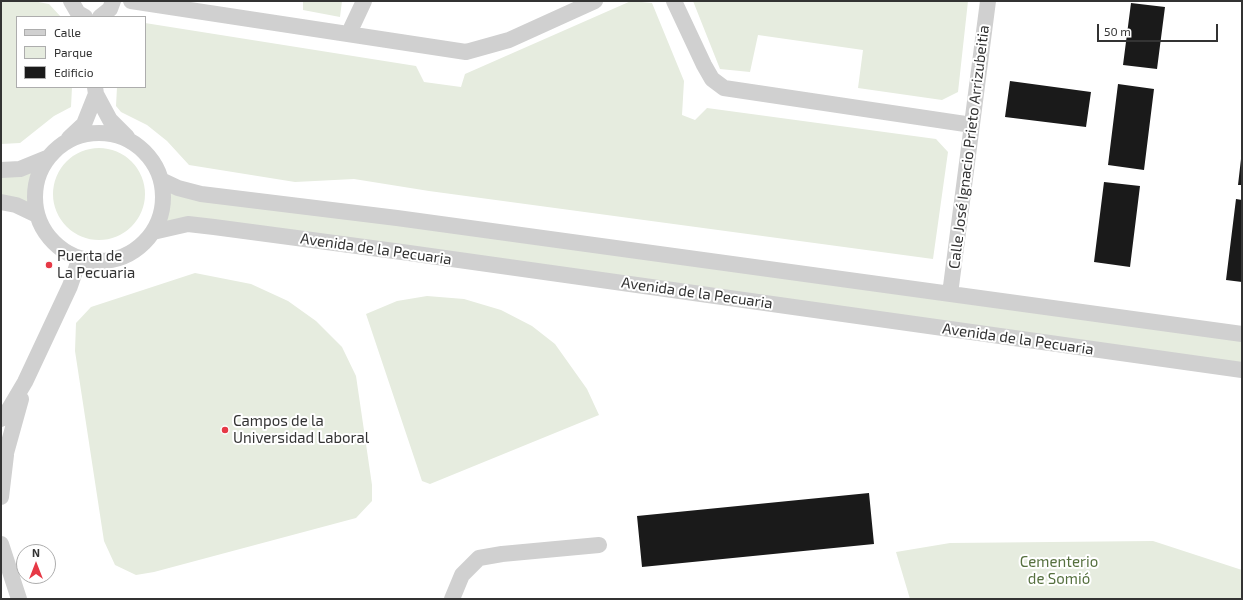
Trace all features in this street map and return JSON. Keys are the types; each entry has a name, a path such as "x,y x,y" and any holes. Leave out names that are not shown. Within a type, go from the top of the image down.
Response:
{"street":[{"path":"71,1 78,13 83,16"},
{"path":"101,16 110,9 114,1"},
{"path":"130,1 349,33 466,52 509,40 595,1"},
{"path":"349,33 364,1"},
{"path":"674,1 712,79 724,88 972,125"},
{"name":"Calle José Ignacio Prieto Arrizubeitia","path":"950,294 988,1"},
{"path":"1,170 20,169 47,158 84,124 95,91"},
{"path":"47,158 37,179 35,197 37,215 48,235 78,260 95,262 112,259 133,251 153,232 160,218 163,198 161,180 146,154 110,120 95,91"},
{"path":"68,140 84,134 96,132 111,133 134,144"},
{"path":"161,180 178,188 201,194 397,218 1242,334"},
{"path":"1,202 16,205 37,215"},
{"name":"Avenida de la Pecuaria","path":"153,232 188,224 214,227 434,256 1242,370"},
{"path":"1,419 26,382 70,286 78,260"},
{"path":"4,458 26,382"},
{"path":"1,438 6,447 1,497"},
{"path":"1,544 20,599"},
{"path":"452,599 462,575 480,558 502,554 599,545"}],"green space":[{"path":"1,1 33,1 49,4 60,16 16,16 16,88 72,88 71,107 54,116 20,143 1,144"},
{"path":"303,1 342,1 340,17 303,10"},
{"path":"631,1 652,3 684,81 682,115 695,120 707,108 936,139 948,152 933,259 429,191 354,179 295,182 189,165 167,141 147,125 121,112 116,106 117,88 146,88 146,23 416,66 424,82 461,87 465,74"},
{"path":"693,1 968,1 958,92 942,100 858,88 863,50 758,35 750,72 720,69"},
{"path":"99,148 117,152 131,162 141,176 145,194 141,212 131,226 117,236 99,240 81,236 67,226 57,212 53,194 57,176 67,162 81,152"},
{"path":"47,158 37,179 35,197 37,215 1,202 1,170"},
{"path":"161,180 178,188 1242,334 1242,370 214,227 153,232 160,218 163,198"},
{"name":"Campos de la Universidad Laboral","path":"195,273 251,284 288,301 316,321 342,347 356,376 372,485 372,501 356,518 154,572 136,575 115,565 104,541 75,351 76,323 91,307"},
{"path":"427,296 464,299 501,310 532,326 555,344 587,389 599,415 430,484 422,481 366,314 397,301"},
{"name":"Cementerio de Somió","path":"1153,541 1242,570 1242,599 910,599 896,552 950,543"}],"building":[{"path":"1131,3 1165,7 1157,69 1123,65"},
{"path":"1010,81 1091,92 1086,127 1005,117"},
{"path":"1118,84 1154,89 1144,170 1108,165"},
{"path":"1241,159 1242,185 1238,185"},
{"path":"1104,182 1140,186 1130,267 1094,262"},
{"path":"1236,199 1242,200 1242,282 1226,280"},
{"path":"869,493 874,544 642,567 637,516"}],"place":[{"name":"Puerta de La Pecuaria","path":"49,265"},
{"name":"Campos de la Universidad Laboral","path":"225,430"}]}
